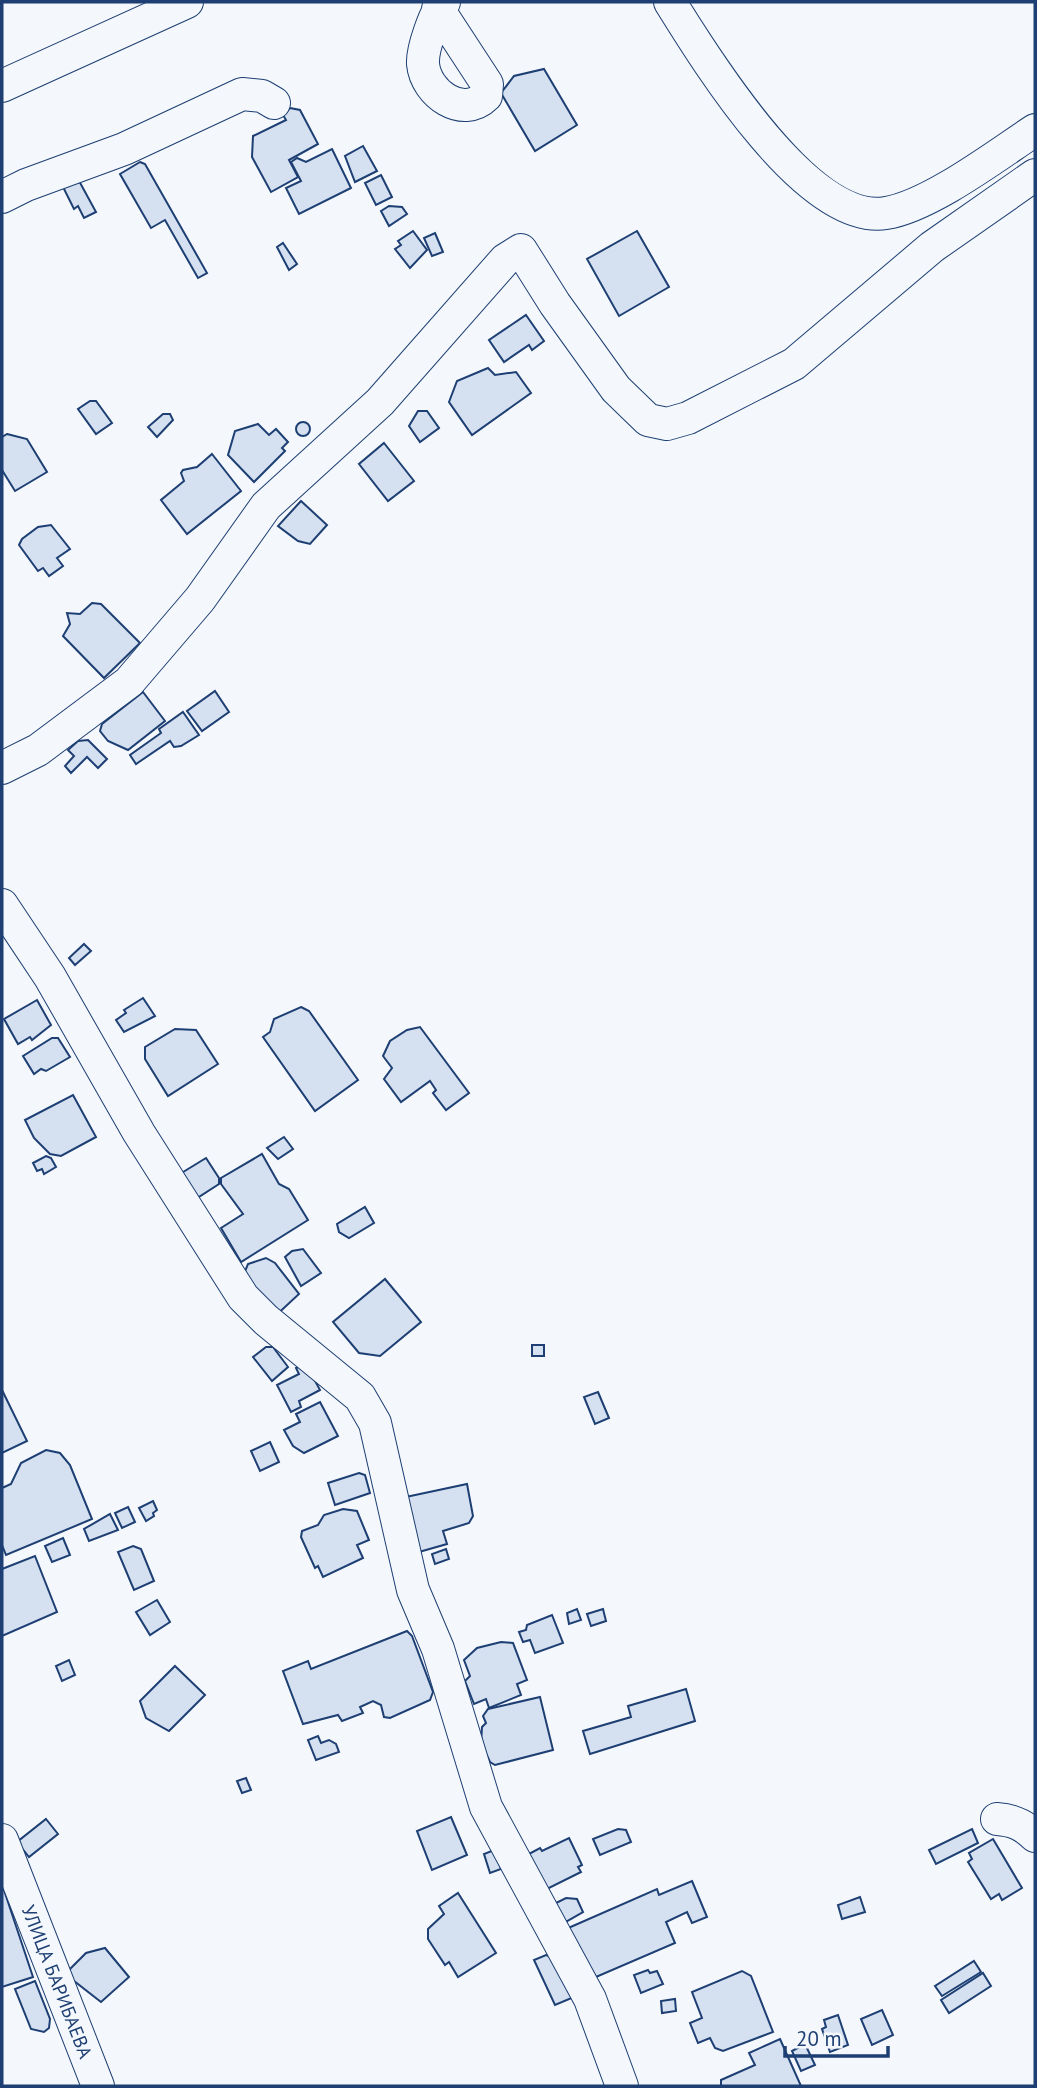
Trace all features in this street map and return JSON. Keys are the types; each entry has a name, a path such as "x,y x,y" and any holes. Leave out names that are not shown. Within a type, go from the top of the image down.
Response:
{"street":[{"path":"2,86 186,2"},
{"path":"670,2 720,82 802,177 837,202 861,214 887,213 919,202 1035,131"},
{"path":"2,197 26,185 124,149 242,94 262,96 274,103"},
{"path":"2,768 37,750 129,682 200,599 266,506 380,402 505,260 522,250 555,304 616,389 648,420 667,425 688,418 794,364 932,247 1035,175"},
{"path":"2,905 50,977 139,1133 243,1297 266,1320 360,1397 375,1423 413,1590 438,1650 486,1807 590,2000 622,2086"},
{"path":"997,1819 1017,1824 1035,1836"},
{"name":"УЛИЦА БАРИБАЕВА","path":"2,1840 98,2086"}],"building":[{"path":"544,69 577,125 535,151 501,93 514,76"},
{"path":"290,108 300,110 318,144 289,160 298,177 271,192 252,157 253,136 286,120 283,115"},
{"path":"363,146 377,171 355,182 345,156"},
{"path":"332,149 351,188 299,214 286,188 301,181 291,162 297,158 306,162"},
{"path":"140,162 145,164 207,273 198,278 165,220 151,228 120,174"},
{"path":"381,175 392,197 376,205 365,183"},
{"path":"78,179 96,212 84,218 78,206 74,209 63,187"},
{"path":"389,206 402,207 407,214 389,226 381,211"},
{"path":"413,231 427,250 410,268 395,249 401,245 398,241"},
{"path":"637,231 669,287 619,316 587,259"},
{"path":"435,233 443,252 432,256 424,238"},
{"path":"283,243 297,264 289,270 277,247"},
{"path":"526,315 544,341 532,350 529,345 504,362 489,340"},
{"path":"488,368 495,375 516,372 531,393 472,435 449,402 457,381"},
{"path":"90,401 96,401 112,423 96,434 78,409"},
{"path":"418,411 427,411 439,428 420,442 409,426"},
{"path":"163,414 170,414 173,420 157,437 148,427"},
{"path":"303,422 308,424 308,434 303,436 298,434 296,429 298,424"},
{"path":"258,424 269,435 276,429 288,442 282,448 285,451 254,482 228,455 235,431"},
{"path":"7,434 27,439 47,472 15,491 2,470 2,437"},
{"path":"384,443 414,481 388,501 359,464"},
{"path":"212,454 241,491 187,534 161,500 184,481 181,473 183,470 197,467"},
{"path":"301,501 327,525 310,544 298,541 278,526"},
{"path":"51,525 70,549 57,558 63,566 49,576 43,568 38,571 19,545 22,539 38,527"},
{"path":"92,603 101,604 140,643 104,678 63,636 70,624 67,613 80,614"},
{"path":"215,691 229,712 202,731 187,711"},
{"path":"143,692 165,721 128,750 108,741 100,731 102,724"},
{"path":"183,712 199,735 181,746 174,747 170,741 136,764 130,755 161,733 159,729"},
{"path":"88,740 107,759 98,768 87,757 71,773 65,766 74,756 68,750 78,741"},
{"path":"84,944 91,951 75,965 69,958"},
{"path":"143,998 155,1016 124,1032 116,1020 126,1013 124,1010"},
{"path":"37,1000 51,1025 32,1040 30,1037 18,1044 4,1019"},
{"path":"301,1007 309,1011 358,1080 315,1111 263,1037 270,1032 274,1019"},
{"path":"420,1027 469,1093 446,1110 433,1093 436,1090 430,1081 401,1102 384,1079 392,1068 383,1056 390,1041 407,1030"},
{"path":"175,1029 196,1030 218,1064 168,1096 145,1059 145,1047"},
{"path":"52,1038 58,1038 70,1057 46,1071 41,1069 34,1074 23,1056"},
{"path":"73,1095 96,1137 61,1156 50,1154 34,1138 25,1120"},
{"path":"284,1137 293,1149 278,1159 267,1148"},
{"path":"262,1154 279,1184 289,1189 308,1220 241,1262 221,1228 243,1214 221,1184 221,1178"},
{"path":"46,1156 51,1158 56,1167 44,1174 42,1169 37,1171 33,1163"},
{"path":"206,1158 219,1178 219,1184 191,1202 175,1177"},
{"path":"365,1207 374,1223 349,1238 339,1232 337,1224"},
{"path":"303,1249 321,1273 301,1286 285,1257 292,1251"},
{"path":"266,1258 275,1263 299,1294 271,1320 241,1281 248,1264"},
{"path":"385,1279 421,1322 380,1356 359,1353 333,1322"},
{"path":"532,1345 544,1345 544,1356 532,1356"},
{"path":"266,1347 273,1347 288,1367 272,1381 253,1357"},
{"path":"303,1365 308,1368 320,1390 299,1401 301,1407 291,1412 277,1385 299,1374 296,1368"},
{"path":"2,1390 27,1441 2,1453"},
{"path":"598,1392 609,1418 595,1424 584,1397"},
{"path":"320,1402 338,1436 304,1453 293,1446 284,1430 300,1422 296,1414"},
{"path":"270,1442 279,1462 260,1471 251,1451"},
{"path":"46,1450 60,1453 70,1465 92,1519 6,1555 2,1545 2,1488 11,1484 21,1463"},
{"path":"359,1473 365,1475 370,1493 335,1505 328,1483"},
{"path":"467,1484 473,1516 469,1523 443,1531 447,1544 412,1554 401,1498"},
{"path":"153,1501 157,1510 153,1513 154,1516 146,1521 139,1508"},
{"path":"128,1507 135,1522 122,1528 115,1513"},
{"path":"343,1509 357,1511 369,1540 357,1545 363,1558 323,1577 318,1566 315,1568 301,1537 302,1531 318,1525 324,1515"},
{"path":"110,1514 118,1530 89,1541 84,1529"},
{"path":"63,1538 70,1555 52,1562 45,1546"},
{"path":"133,1546 141,1549 154,1581 134,1590 118,1552"},
{"path":"446,1549 449,1559 435,1564 432,1554"},
{"path":"35,1556 57,1612 2,1636 2,1569"},
{"path":"157,1600 170,1622 150,1635 136,1612"},
{"path":"577,1609 581,1620 569,1624 567,1613"},
{"path":"603,1609 606,1621 591,1626 587,1614"},
{"path":"552,1615 563,1643 535,1653 530,1640 523,1642 519,1632 526,1630 527,1625"},
{"path":"407,1631 412,1636 433,1692 430,1700 390,1718 384,1717 381,1705 373,1701 360,1707 363,1713 342,1721 338,1715 303,1724 283,1671 308,1661 311,1669"},
{"path":"501,1642 513,1643 527,1680 517,1684 521,1695 489,1708 486,1699 474,1704 465,1681 470,1676 464,1660 477,1648"},
{"path":"69,1660 75,1675 62,1681 56,1666"},
{"path":"175,1666 205,1695 169,1731 146,1718 140,1701"},
{"path":"686,1689 695,1721 590,1754 583,1731 631,1717 628,1706"},
{"path":"540,1697 553,1750 495,1765 490,1762 481,1743 482,1727 486,1723 483,1716 488,1709"},
{"path":"318,1736 321,1743 329,1740 336,1744 339,1752 316,1760 308,1740"},
{"path":"246,1778 251,1790 242,1793 237,1781"},
{"path":"451,1817 467,1855 432,1870 417,1831"},
{"path":"46,1819 58,1834 29,1857 17,1842"},
{"path":"618,1829 626,1830 631,1842 600,1855 593,1839"},
{"path":"972,1829 978,1843 936,1864 929,1850"},
{"path":"569,1838 582,1865 578,1867 581,1872 545,1890 527,1855"},
{"path":"993,1839 1022,1888 1002,1900 999,1894 991,1899 968,1862 972,1859 969,1853"},
{"path":"494,1850 501,1869 490,1873 484,1854"},
{"path":"692,1881 707,1917 692,1923 687,1912 666,1922 675,1943 596,1977 566,1929 657,1889 659,1895"},
{"path":"2,1884 33,1977 2,1987"},
{"path":"458,1893 496,1953 458,1977 449,1962 445,1965 428,1939 428,1929 444,1914 439,1906"},
{"path":"860,1897 865,1912 842,1919 838,1905"},
{"path":"566,1898 577,1899 583,1912 562,1924 552,1905"},
{"path":"105,1948 129,1977 101,2002 69,1977 70,1969 86,1953"},
{"path":"546,1955 555,1958 574,1997 555,2005 534,1960"},
{"path":"974,1961 981,1972 942,1996 935,1986"},
{"path":"648,1970 650,1973 657,1971 663,1984 641,1993 634,1975"},
{"path":"742,1971 751,1976 773,2032 723,2051 715,2048 710,2038 698,2043 690,2023 702,2018 692,1992"},
{"path":"983,1973 991,1986 949,2013 941,2000"},
{"path":"35,1981 50,2019 49,2028 44,2032 31,2029 15,1989"},
{"path":"675,1999 676,2011 662,2013 661,2001"},
{"path":"882,2010 893,2035 872,2045 861,2019"},
{"path":"838,2015 848,2045 830,2052 822,2029 826,2027 824,2020"},
{"path":"780,2039 801,2086 721,2086 721,2080 755,2065 749,2053"},
{"path":"805,2044 815,2065 801,2071 792,2051"}]}
